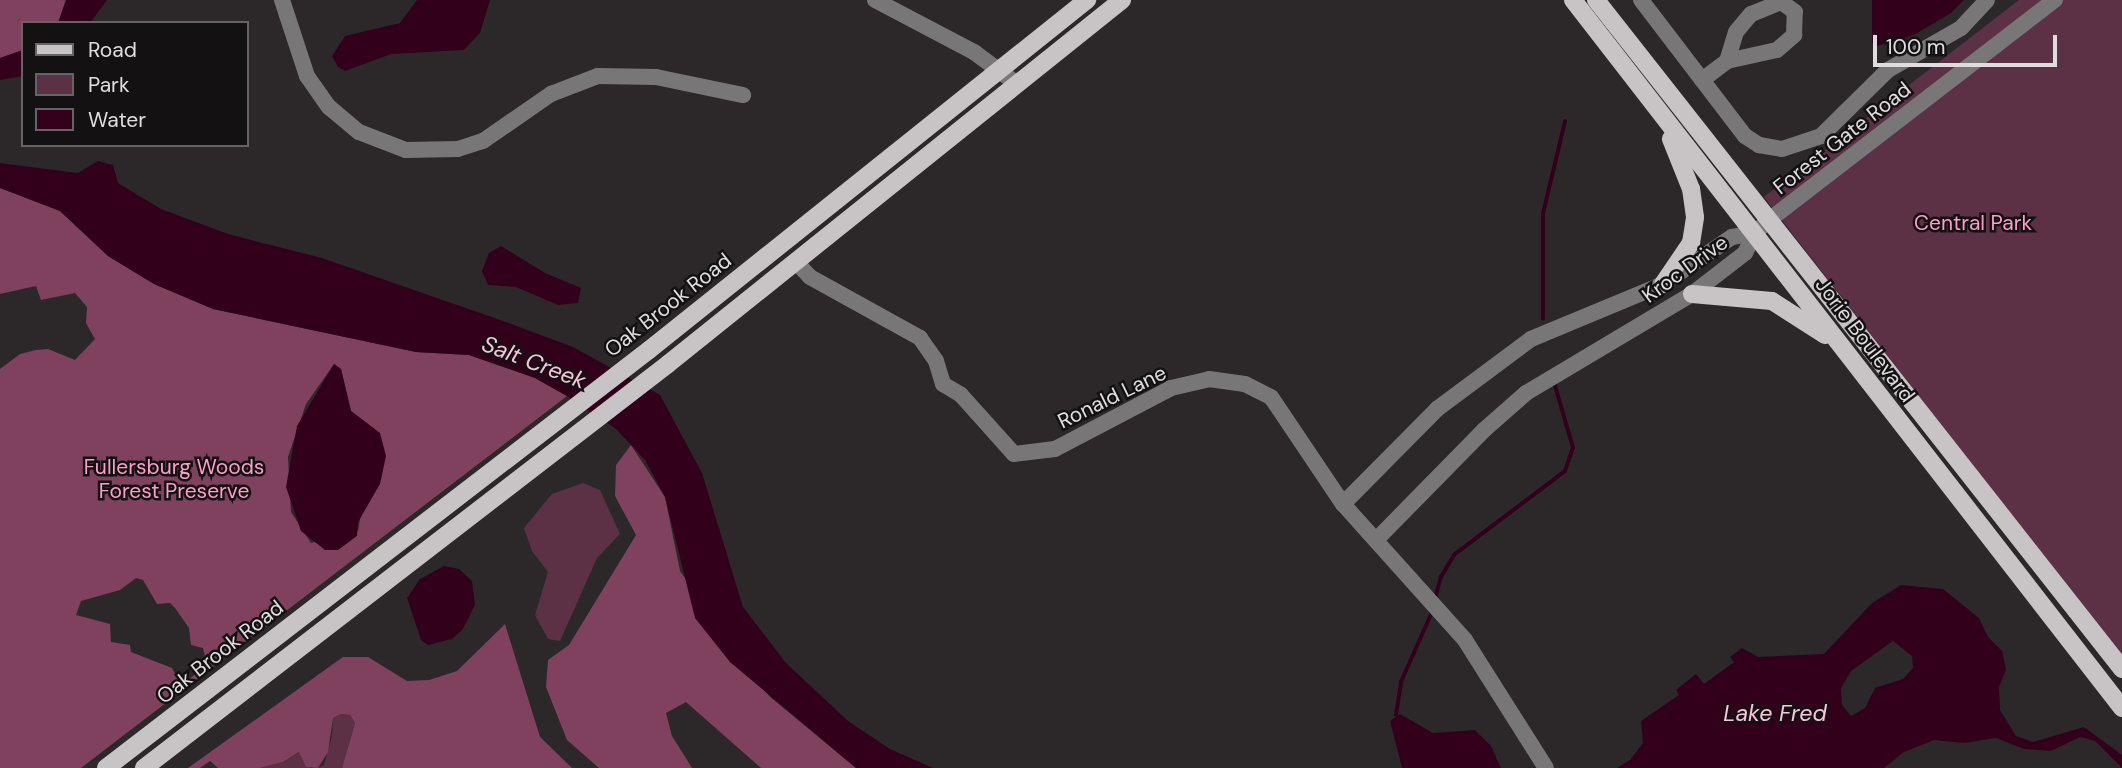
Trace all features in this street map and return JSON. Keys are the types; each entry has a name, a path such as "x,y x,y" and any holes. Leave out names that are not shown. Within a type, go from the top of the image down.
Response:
{"main road":[{"name":"Oak Brook Road","path":"106,768 649,350 1087,0"},
{"path":"144,768 797,263 1122,0"},
{"name":"Jorie Boulevard","path":"1596,0 2122,669"},
{"name":"Jorie Boulevard","path":"1580,2 1660,113 2122,708"},
{"path":"1660,113 1691,189 1695,216 1691,243 1663,284"},
{"path":"1692,294 1772,301 1839,344"}],"street":[{"path":"282,0 301,62 329,107 359,132 406,150 458,149 483,141 514,124 551,94 598,76 656,77 743,95"},
{"path":"875,0 1003,69 1017,84"},
{"path":"1641,0 1745,136 1759,145 1782,149 1804,144 1835,125 1906,57 1973,19 1987,0"},
{"name":"Forest Gate Road","path":"1755,233 2055,0"},
{"path":"1702,80 1727,61 1777,50 1794,35 1795,12 1781,2 1751,14 1736,32 1727,61"},
{"name":"Kroc Drive","path":"1343,504 1429,418 1493,364 1559,324 1663,284 1732,237 1755,233"},
{"name":"Kroc Drive","path":"1376,540 1526,393 1692,294 1745,253 1755,233"},
{"name":"Ronald Lane","path":"797,263 810,277 920,338 936,360 943,384 961,395 1014,454 1055,449 1171,388 1209,379 1245,384 1271,397 1343,504 1441,610 1546,768"}],"green space":[{"path":"0,0 66,0 59,21 21,21 21,51 0,58"},
{"name":"Central Park","path":"2019,0 2122,0 2122,657 1764,197"},
{"name":"Fullersburg Woods Forest Preserve","path":"0,188 60,211 108,256 154,284 213,309 416,352 469,355 535,378 567,396 81,768 0,768 0,369 20,354 36,350 48,349 75,360 95,339 86,323 87,307 75,293 41,300 36,286 0,294","holes":["334,364 341,369 351,411 368,424 380,484 361,514 358,531 311,543 291,512 288,457 306,404","136,578 143,580 157,604 170,603 175,608 189,628 191,645 203,648 207,666 186,681 179,681 172,668 131,652 130,645 111,642 110,624 76,615 81,601 120,590"]},
{"path":"631,445 665,497 680,571 769,696 856,768 761,768 686,702 666,713 672,736 692,768 599,768 567,740 546,687 548,660 569,645 636,535 615,496 616,465"},
{"path":"583,483 600,490 620,534 597,558 560,641 548,639 535,615 548,572 532,551 524,528 552,494"},
{"path":"505,624 540,737 572,768 342,768 355,723 350,715 341,714 333,718 328,752 318,768 306,767 299,752 283,762 260,768 218,768 210,761 200,768 188,768 343,657 368,657 407,681 429,680 457,671"},
{"path":"341,714 350,715 355,723 342,768 318,768 324,765 332,736 333,718"},
{"path":"300,752 310,768 260,768 283,762"}],"water":[{"path":"66,0 107,0 91,21 59,21"},
{"path":"417,0 490,0 480,33 464,50 391,54 345,71 338,67 332,56 345,36 400,23"},
{"path":"1872,0 1964,0 1951,13 1914,35 1877,46 1872,43"},
{"path":"21,51 21,76 0,80 0,58"},
{"name":"Salt Creek","path":"98,161 113,165 118,183 161,209 228,234 322,258 506,322 573,347 660,395 702,473 743,607 786,663 848,721 890,749 933,768 856,768 730,662 695,618 665,497 645,460 616,429 567,396 535,378 469,355 416,352 213,309 154,284 108,256 60,211 0,188 0,163 78,173"},
{"path":"501,246 545,273 581,288 578,303 558,305 516,287 488,285 482,271 489,253"},
{"path":"334,364 341,369 351,411 380,433 386,456 380,484 358,522 357,536 338,550 325,550 301,531 286,487 297,426"},
{"path":"444,566 459,569 472,581 475,605 463,629 452,639 428,645 421,640 407,598 420,579"},
{"name":"Lake Fred","path":"1901,585 1943,589 1979,618 1988,637 2002,651 2006,670 1999,687 2000,710 2016,736 2033,742 2084,727 2122,755 2122,768 2095,741 2080,737 2051,751 2024,749 1996,738 1964,743 1934,740 1904,752 1884,768 1617,768 1630,760 1643,743 1641,721 1679,695 1676,690 1696,674 1704,684 1734,662 1730,657 1742,648 1758,657 1824,654 1872,603","holes":["1893,641 1912,656 1913,668 1903,679 1875,688 1865,708 1851,716 1842,705 1841,688 1851,671"]},
{"path":"1400,714 1433,733 1475,730 1491,746 1501,768 1402,768 1390,721"}],"waterway":[{"path":"1543,319 1543,214 1565,122"},
{"path":"1435,599 1441,577 1454,555 1565,471 1573,448 1555,386"},
{"path":"1396,715 1401,682 1433,610"}]}
